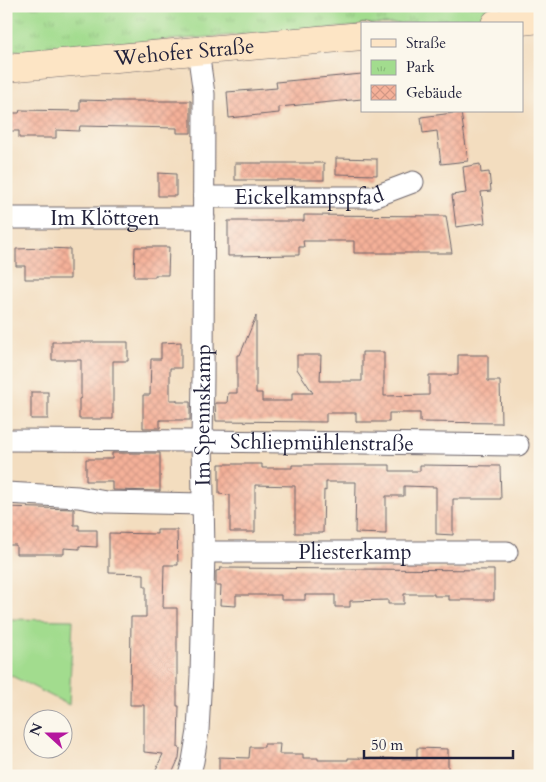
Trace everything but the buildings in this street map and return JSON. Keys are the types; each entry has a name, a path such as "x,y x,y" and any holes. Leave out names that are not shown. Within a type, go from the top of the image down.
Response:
{"street":[{"path":"513,22 540,19"},
{"name":"Wehofer Straße","path":"6,68 361,36"},
{"name":"Im Spennskamp","path":"189,776 198,731 200,704 204,552 202,441 204,94 198,51"},
{"name":"Eickelkampspfad","path":"204,208 373,196 412,182"},
{"name":"Im Klöttgen","path":"6,218 204,208"},
{"name":"Schliepmühlenstraße","path":"6,440 518,445"},
{"path":"6,493 78,497 106,502 203,504"},
{"name":"Pliesterkamp","path":"204,552 507,552"}],"green space":[{"path":"6,6 540,6 540,13 419,22 361,22 361,26 6,52"},
{"path":"6,619 73,620 69,705 6,673"}]}
